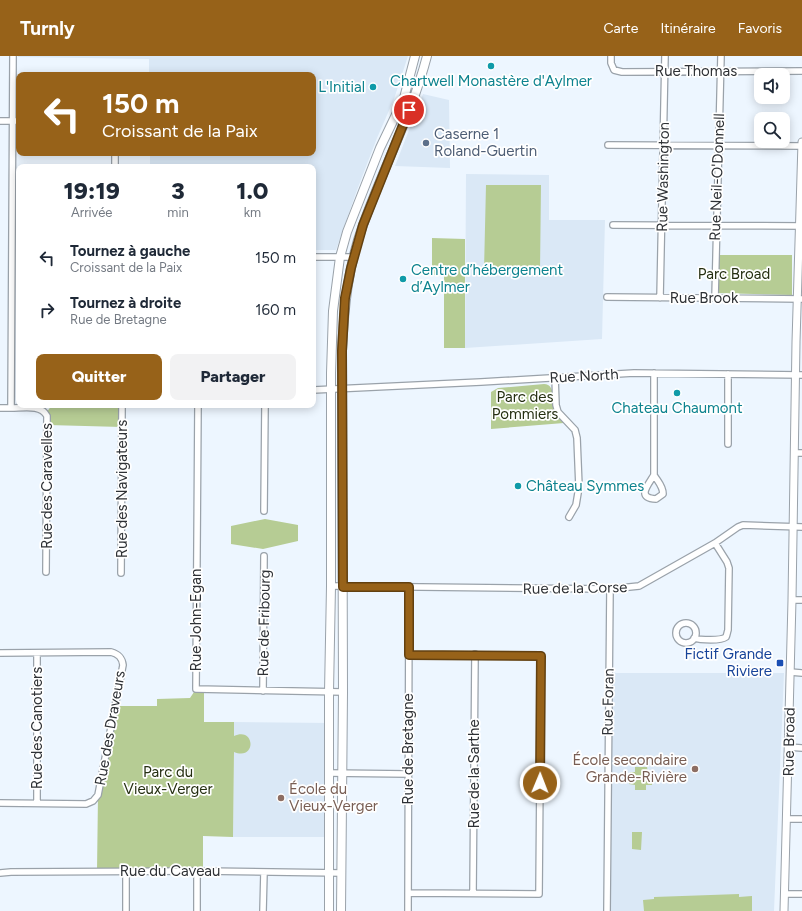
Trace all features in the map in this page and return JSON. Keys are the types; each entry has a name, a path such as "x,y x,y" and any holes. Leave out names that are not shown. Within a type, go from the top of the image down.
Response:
{"main road":[{"path":"329,911 329,692 333,311 340,257 351,220 380,148 404,98 415,56"},
{"path":"341,911 344,311 353,257 363,225 413,102 427,56"}],"street":[{"path":"0,408 11,408 16,121 13,56"},
{"name":"Rue Thomas","path":"612,56 611,63 614,70 622,72 802,71"},
{"name":"Rue Washington","path":"660,298 665,56"},
{"name":"Rue Neil-O'Donnell","path":"715,298 721,56"},
{"path":"0,121 16,121"},
{"name":"Rue Broad","path":"784,911 793,527 798,453 802,142"},
{"path":"608,145 802,146"},
{"path":"613,225 801,226"},
{"path":"316,257 353,257"},
{"name":"Rue Brook","path":"606,297 800,299"},
{"path":"654,373 654,476"},
{"name":"Rue North","path":"343,389 654,373 799,375"},
{"path":"728,374 728,444"},
{"path":"554,377 558,412 575,430 577,438 578,487 576,505 568,517"},
{"path":"316,390 343,389"},
{"name":"Rue des Caravelles","path":"11,408 37,408 42,410 47,416 46,572"},
{"name":"Rue des Navigateurs","path":"121,573 122,408"},
{"name":"Rue John-Egan","path":"198,408 196,689 343,692"},
{"path":"264,511 265,408"},
{"name":"Rue de la Corse","path":"331,586 610,589 639,586 738,527 802,527"},
{"path":"694,638 708,640 723,638 726,636 728,630 729,568 715,542"},
{"name":"Rue de Fribourg","path":"263,691 264,556"},
{"name":"Rue de Bretagne","path":"408,911 409,587"},
{"name":"Rue Foran","path":"607,911 610,589"},
{"path":"792,600 802,600"},
{"name":"Rue des Draveurs","path":"0,653 110,652 118,655 122,661 98,795 93,801 86,804 0,803"},
{"name":"Rue des Canotiers","path":"37,653 37,803"},
{"path":"408,893 539,894 541,663 541,656 475,654 409,655"},
{"name":"Rue de la Sarthe","path":"473,893 475,654"},
{"path":"790,672 802,673"},
{"path":"788,747 802,748"},
{"path":"329,773 408,774"},
{"path":"787,819 802,819"},
{"path":"126,871 126,911"},
{"path":"197,871 197,911"},
{"name":"Rue du Caveau","path":"0,873 197,871 341,873"},
{"path":"263,911 264,872"},
{"path":"785,894 802,894"}],"shaded area":[{"path":"408,56 394,99 357,190 336,250 316,250 316,164 150,164 150,156 316,156 316,72 149,72 149,59 18,57"},
{"path":"423,94 449,100 450,168 395,166"},
{"path":"466,174 549,175 549,220 605,220 602,339 465,348"},
{"name":"École secondaire Grande-Rivière","path":"611,673 784,673 774,911 611,911"},
{"name":"École du Vieux-Verger","path":"234,722 330,723 329,837 233,837"}],"green space":[{"path":"486,185 541,185 540,271 484,270"},
{"path":"432,238 465,239 465,348 444,348 444,275 432,275"},
{"name":"Parc Broad","path":"715,255 792,255 792,295 714,293"},
{"name":"Parc des Pommiers","path":"544,384 551,387 554,411 564,423 491,429 491,392 498,388"},
{"path":"50,408 122,408 122,427 48,425 46,413"},
{"path":"265,519 298,525 298,541 263,549 231,544 231,526"},
{"name":"Parc du Vieux-Verger","path":"196,689 204,689 204,722 234,722 234,736 241,734 249,739 250,748 247,752 234,752 233,837 203,836 203,871 97,871 98,795 115,706 157,706 157,699 190,698"},
{"path":"635,767 647,767 648,773 653,773 652,785 646,785 646,790 635,790 635,785 629,784 630,772 635,772"},
{"path":"632,832 642,832 641,850 632,849"},
{"path":"739,894 739,897 752,896 752,911 644,911 643,900 654,899 654,897"}],"place":[{"name":"Chartwell Monastère d'Aylmer","path":"491,66"},
{"name":"L'Initial","path":"373,87"},
{"name":"Caserne 1 Roland-Guertin","path":"426,143"},
{"name":"Centre d’hébergement d’Aylmer","path":"403,279"},
{"name":"Chateau Chaumont","path":"677,393"},
{"name":"Château Symmes","path":"518,486"},
{"name":"Fictif Grande Riviere","path":"780,663"},
{"name":"École secondaire Grande-Rivière","path":"695,769"},
{"name":"École du Vieux-Verger","path":"281,798"}],"route":[{"path":"409,110 363,225 356,247 345,298 342,351 343,587 409,587 409,655 475,654 541,656 540,783"}]}
